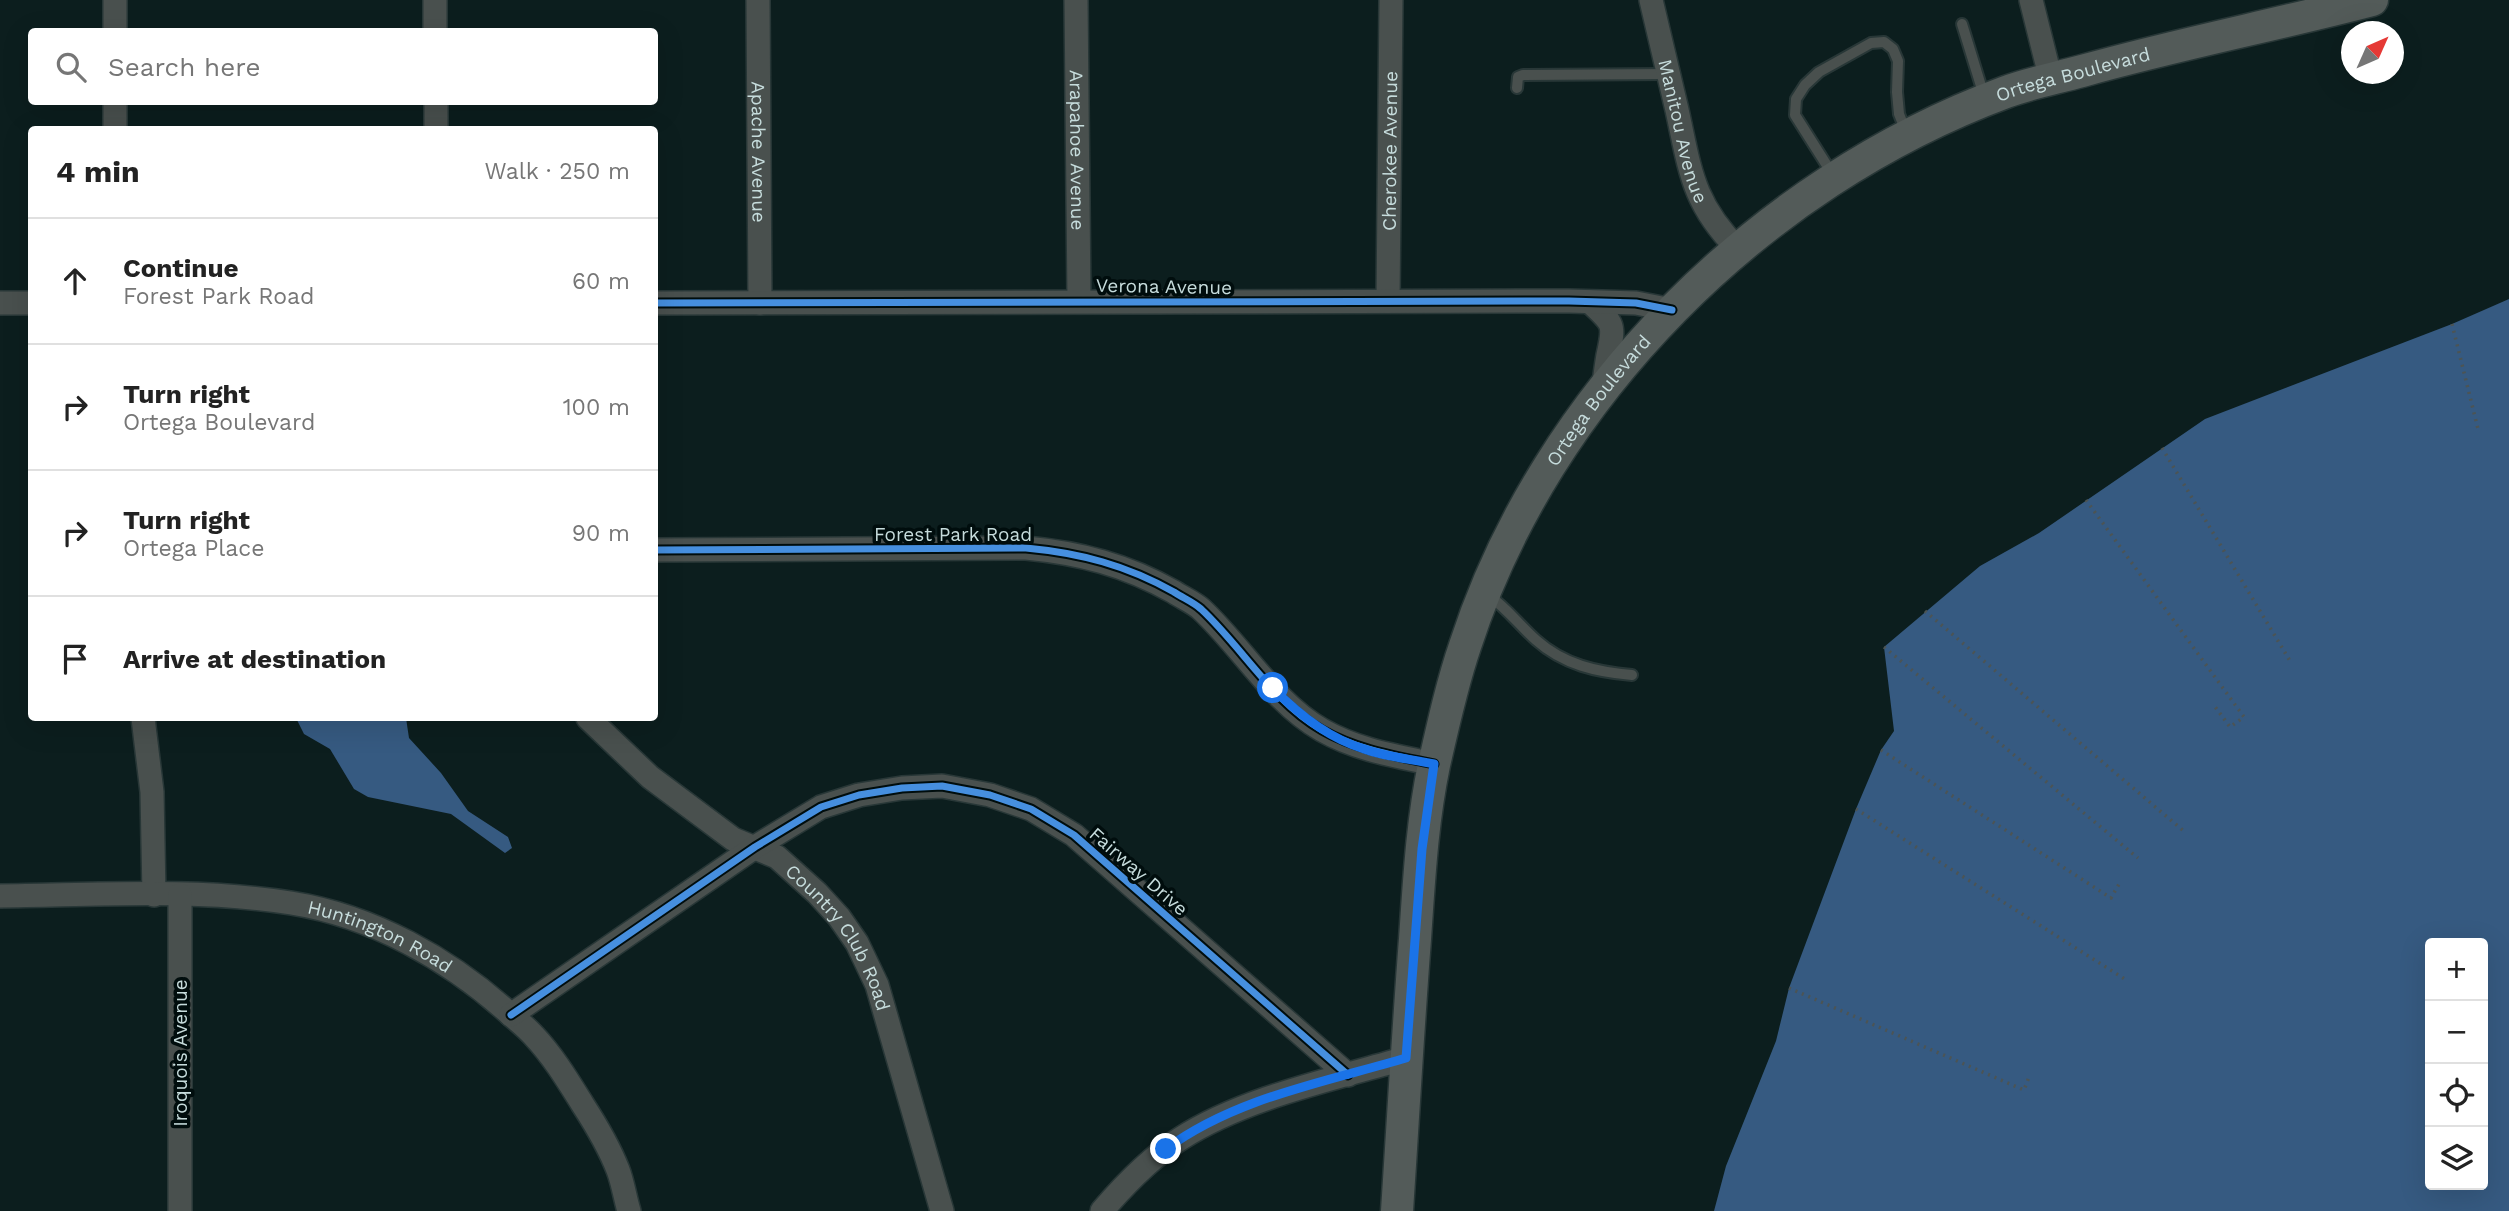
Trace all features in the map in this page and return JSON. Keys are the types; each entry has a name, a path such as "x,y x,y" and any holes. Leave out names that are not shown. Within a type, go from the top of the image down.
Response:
{"main road":[{"name":"Ortega Boulevard","path":"1397,1211 1422,849 1434,764 1465,645 1509,539 1538,487 1603,389 1672,310 1738,249 1774,220 1835,178 1908,136 2009,91 2127,58 2362,1"}],"street":[{"path":"115,0 115,28"},
{"path":"435,0 435,28"},
{"name":"Apache Avenue","path":"758,0 760,303"},
{"name":"Arapahoe Avenue","path":"1076,0 1079,301"},
{"name":"Cherokee Avenue","path":"1388,302 1391,0"},
{"name":"Manitou Avenue","path":"1651,0 1693,180 1710,216 1738,249"},
{"path":"2031,0 2051,80"},
{"path":"115,105 115,126"},
{"path":"436,105 436,126"},
{"path":"1590,302 1606,316 1614,335 1603,389"},
{"name":"Verona Avenue","path":"658,303 1590,302 1636,303 1672,310"},
{"path":"0,303 28,303"},
{"name":"Forest Park Road","path":"658,550 1026,548 1080,555 1155,581 1199,607 1292,708 1321,730 1364,749 1434,764"},
{"path":"143,721 152,792 154,895"},
{"name":"Country Club Road","path":"591,721 650,776 733,839 777,857 839,917 856,943 877,985 942,1211"},
{"name":"Fairway Drive","path":"511,1015 755,847 821,807 859,795 902,788 942,786 990,795 1031,809 1074,835 1348,1075"},
{"name":"Iroquois Avenue","path":"180,895 180,1211"},
{"name":"Huntington Road","path":"0,896 249,897 294,904 347,917 398,937 449,966 487,993 533,1035 562,1072 592,1120 618,1171 629,1211"},
{"path":"1102,1211 1152,1160 1208,1123 1266,1100 1406,1058"}],"lane":[{"path":"1962,24 1986,101"},
{"path":"1835,178 1795,115 1796,99 1805,85 1819,72 1871,43 1884,42 1893,49 1898,61 1899,114 1908,136"},
{"path":"1517,88 1517,76 1523,75 1668,74"},
{"path":"1486,594 1502,605 1537,641 1567,662 1600,672 1632,675"}],"path":[{"path":"2452,324 2478,429"},
{"path":"2162,448 2290,661"},
{"path":"2086,500 2244,717 2230,727 2213,704"},
{"path":"1925,611 2186,833"},
{"path":"1884,647 2138,858"},
{"path":"1881,750 2110,898 2119,884"},
{"path":"1856,809 2128,981"},
{"path":"1788,989 2024,1090 2029,1077"}],"water":[{"path":"2509,299 2509,1211 1714,1211 1726,1166 1776,1041 1789,988 1856,809 1881,750 1894,731 1884,647 1980,566 2039,533 2205,419 2452,324"},
{"path":"298,721 406,721 409,738 441,773 468,811 508,837 512,848 505,853 451,814 368,797 354,789 330,749 304,734"}],"cycle path":[{"path":"658,303 1569,301 1636,303 1672,310"},
{"path":"658,550 1026,548 1065,553 1102,562 1138,574 1198,607 1288,705 1322,730 1363,747 1434,764"},
{"path":"511,1015 755,847 821,807 859,795 902,788 942,786 990,795 1031,809 1074,835 1348,1075"}],"route":[{"path":"1166,1149 1208,1123 1248,1106 1406,1058 1422,849 1434,764 1364,749 1321,730 1292,708 1273,688"}]}
